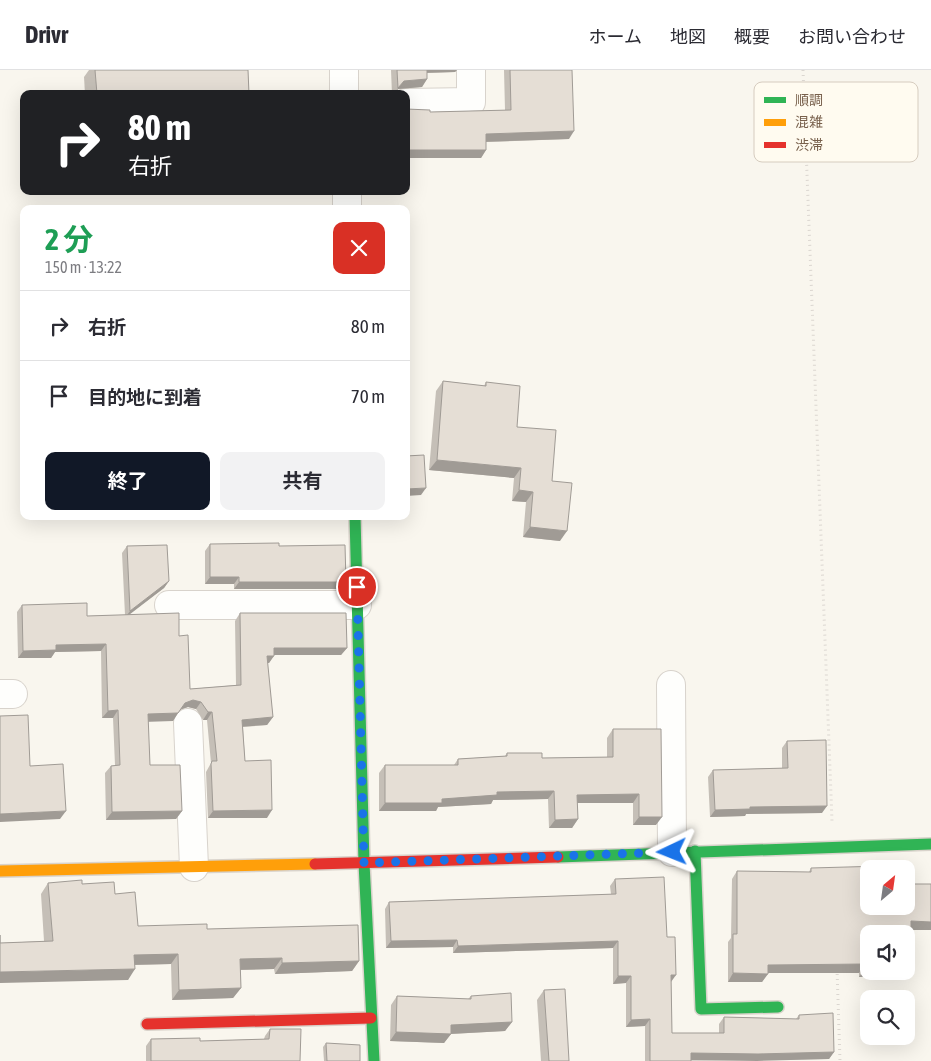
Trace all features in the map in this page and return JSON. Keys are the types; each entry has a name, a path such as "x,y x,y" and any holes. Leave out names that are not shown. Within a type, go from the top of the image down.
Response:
{"street":[{"path":"344,70 344,90"},
{"path":"410,103 471,102 471,70"},
{"path":"355,520 364,863 374,1061"},
{"path":"169,605 357,605"},
{"path":"671,685 684,852 701,1009 778,1007"},
{"path":"188,723 194,867"},
{"path":"0,871 364,863 931,844"},
{"path":"148,1024 372,1018"}],"path":[{"path":"807,162 833,847"},
{"path":"837,964 840,1061"}],"building":[{"path":"95,70 248,70 249,90 97,90"},
{"path":"397,70 427,70 427,79 404,81 398,88"},
{"path":"510,70 572,70 574,131 486,134 486,150 410,150 410,109 430,110 430,112 511,110"},
{"path":"443,381 486,386 486,382 520,386 517,427 556,430 552,481 572,483 567,531 530,527 533,492 519,490 521,468 437,460"},
{"path":"424,455 426,488 410,489 410,456"},
{"path":"279,543 279,546 345,545 346,582 239,582 239,577 210,577 210,544"},
{"path":"167,545 169,581 130,611 127,546"},
{"path":"87,603 87,616 179,613 179,636 188,635 190,689 241,685 240,613 346,613 347,648 274,648 274,656 267,656 273,717 242,720 245,761 271,760 272,810 213,811 211,764 212,761 217,761 212,712 208,712 201,702 193,700 185,703 178,713 148,714 150,765 180,765 182,811 112,812 111,766 120,765 118,710 108,711 106,644 56,645 56,650 23,651 22,605"},
{"path":"28,715 30,766 63,764 66,811 0,814 0,716"},
{"path":"613,729 661,729 662,817 639,817 639,794 577,795 578,819 555,820 554,791 497,792 497,795 442,799 442,803 385,803 385,765 458,765 458,759 507,756 507,753 542,753 542,758 613,757"},
{"path":"826,740 827,806 750,807 750,809 715,810 713,770 788,768 787,741"},
{"path":"860,867 860,915 915,915 915,884 931,884 931,922 911,921 911,925 860,925 860,964 768,965 768,974 733,973 733,934 737,934 737,871 811,872 811,868"},
{"path":"664,877 667,937 675,937 676,975 671,975 672,1033 724,1033 724,1017 799,1019 799,1015 833,1013 834,1052 691,1053 691,1061 650,1061 650,1019 631,1020 631,976 618,976 618,941 458,946 457,940 391,941 389,902 616,894 615,879"},
{"path":"82,880 82,884 114,882 115,894 135,892 138,926 207,924 207,929 358,925 359,961 282,963 282,958 240,959 241,988 179,990 178,954 134,955 135,969 0,972 0,943 53,941 48,883"},
{"path":"565,989 569,1061 549,1061 544,990"},
{"path":"511,993 512,1022 451,1025 451,1034 396,1032 397,996 471,999 471,996"},
{"path":"270,1029 301,1029 300,1061 151,1061 151,1039 200,1038 200,1041 269,1039"},
{"path":"326,1043 360,1045 360,1061 327,1061"}],"traffic: fast":[{"path":"355,520 364,863 374,1061"},
{"path":"558,857 931,844"},
{"path":"695,851 701,1009 778,1007"}],"traffic: slow":[{"path":"0,871 315,864"}],"traffic: jam":[{"path":"315,864 558,857"},
{"path":"147,1024 371,1018"}],"route":[{"path":"357,587 364,863 672,852"}]}
